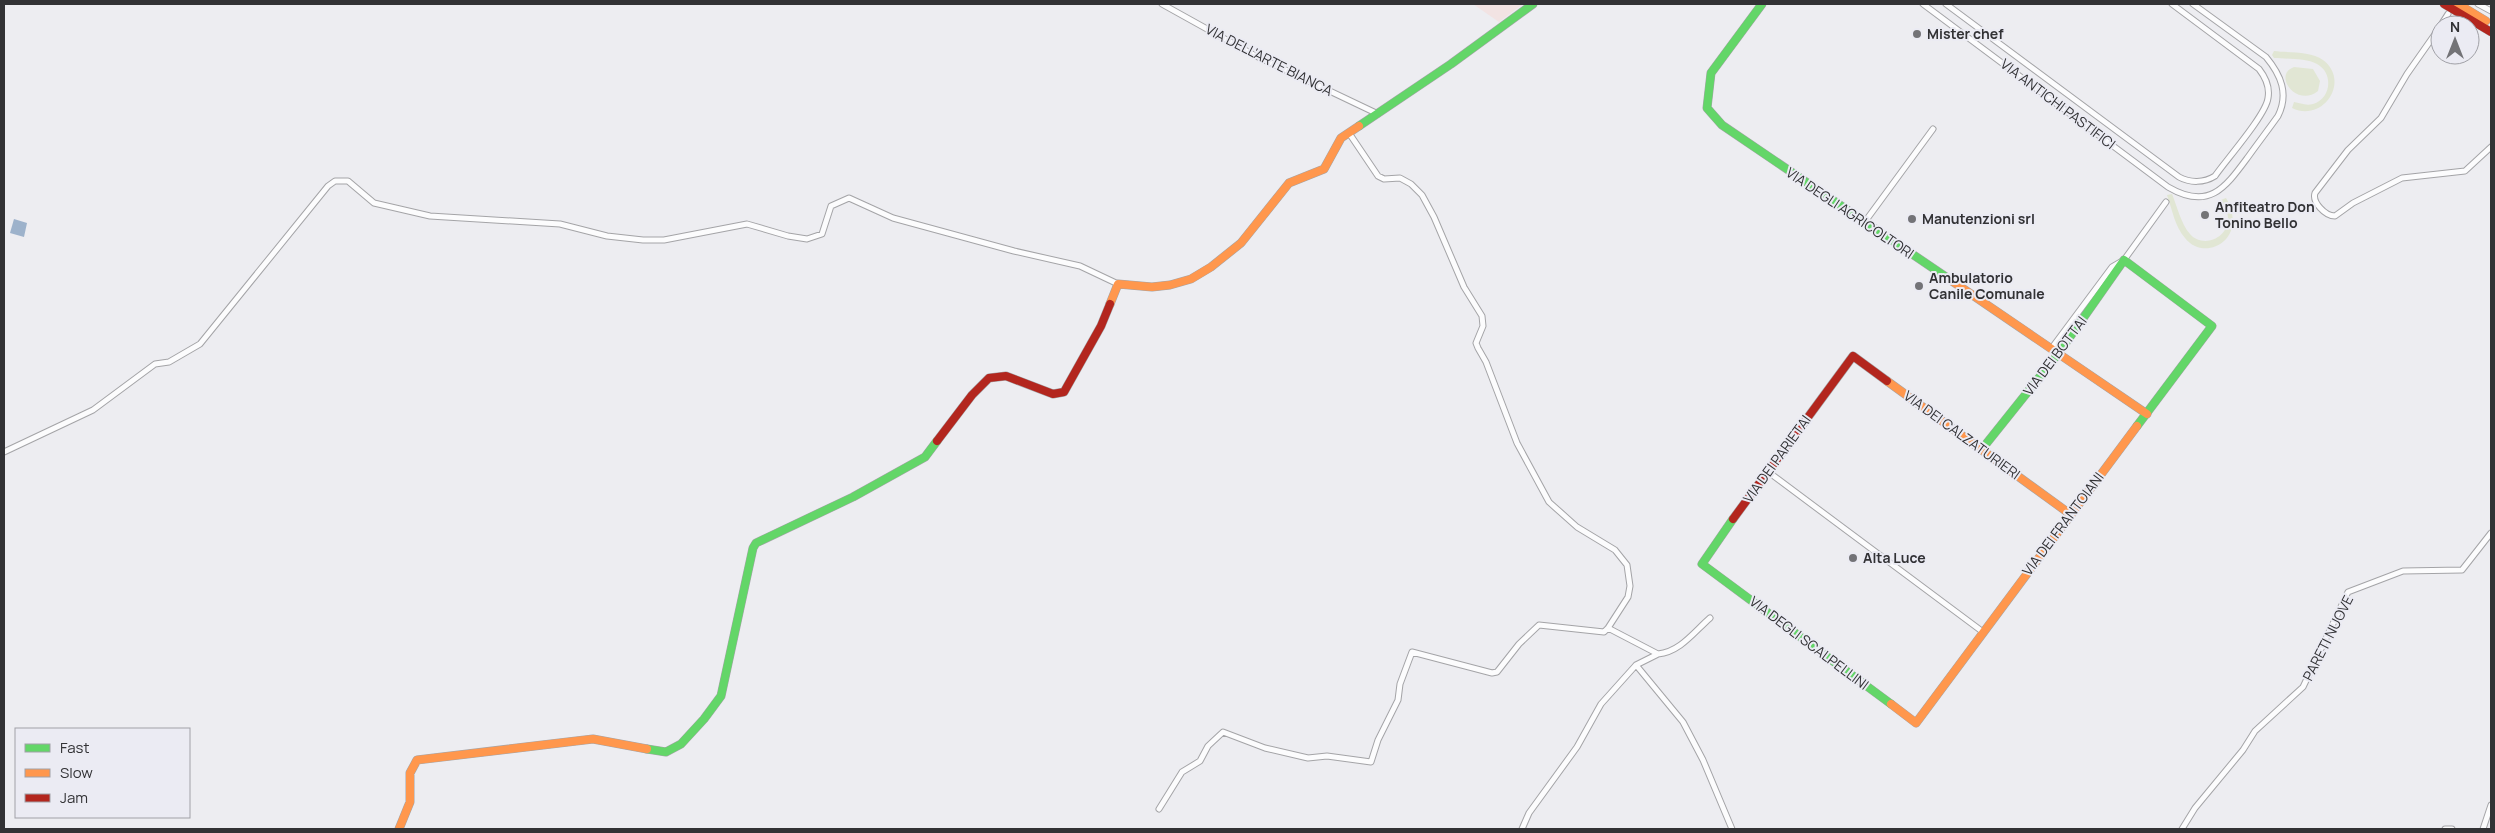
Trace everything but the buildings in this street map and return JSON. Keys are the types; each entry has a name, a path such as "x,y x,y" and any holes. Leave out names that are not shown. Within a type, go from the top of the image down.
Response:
{"main road":[{"path":"399,829 411,798 410,773 412,764 416,760 592,739 666,752 675,748 692,733 721,696 753,548 756,543 862,492 925,457 972,395 989,378 1006,376 1053,394 1064,392 1101,326 1118,284 1152,287 1170,285 1191,279 1211,268 1237,247 1289,183 1324,169 1341,138 1533,4"},
{"name":"VIA DEGLI AGRICOLTORI","path":"1762,4 1711,73 1707,108 1722,125 2147,414"},
{"path":"2444,4 2491,32"},
{"path":"2458,4 2491,24"},
{"name":"VIA DEI FRANTOIANI","path":"1916,723 2212,326 2124,260"},
{"name":"VIA DEI BOTTAI","path":"1982,450 2054,351 2124,260"},
{"name":"VIA DEI CALZATURIERI","path":"1853,356 2070,514"},
{"name":"VIA DEI PARIETAI","path":"1702,564 1767,471 1853,356"},
{"name":"VIA DEGLI SCALPELLINI","path":"1702,564 1916,723"}],"street":[{"name":"VIA DELL'ARTE BIANCA","path":"1162,4 1252,54 1378,114"},
{"name":"VIA ANTICHI PASTIFICI","path":"1923,4 2168,187 2179,194 2198,196 2214,193 2227,185 2282,109 2284,90 2281,79 2266,57 2194,4"},
{"name":"VIA ANTICHI PASTIFICI","path":"1946,4 2182,179 2202,182 2215,176 2266,108 2269,90 2265,78 2259,69 2172,4"},
{"path":"2478,4 2491,12"},
{"path":"2430,42 2407,74 2381,118 2348,150 2315,193 2316,201 2328,215 2335,216 2402,178 2465,171 2491,147"},
{"path":"1864,223 1933,129"},
{"path":"1159,808 1182,772 1200,761 1208,746 1223,732 1265,748 1308,758 1327,756 1371,762 1378,740 1398,700 1400,684 1412,652 1492,673 1497,672 1518,644 1539,626 1604,632 1628,597 1630,586 1627,565 1615,550 1577,527 1549,502 1517,443 1486,362 1476,343 1483,326 1482,316 1464,287 1434,217 1422,195 1411,184 1400,178 1384,179 1378,176 1349,133"},
{"path":"4,452 93,410 155,364 169,362 200,344 328,186 335,181 348,181 374,203 430,216 560,224 607,236 643,240 664,240 747,224 788,236 807,239 822,234 831,206 849,198 893,218 1014,251 1080,266 1118,284"},
{"name":"VIA DEI BOTTAI","path":"2124,260 2166,202"},
{"path":"1767,471 1983,632"},
{"name":"PARETI NUOVE","path":"2182,829 2195,808 2243,750 2255,731 2303,687 2348,592 2403,572 2462,570 2491,533"},
{"path":"1522,829 1529,813 1577,747 1601,704 1636,665 1658,654 1669,653 1677,648 1710,618"},
{"path":"1608,628 1658,654"},
{"path":"1636,665 1682,722 1703,760 1732,829"},
{"path":"2483,829 2491,804"},
{"path":"2445,829 2452,829"}],"shaded area":[{"path":"1473,4 1523,4 1499,22"}],"green space":[{"path":"2274,51 2312,55 2323,60 2331,69 2334,78 2334,88 2330,98 2314,110 2303,111 2292,108 2294,102 2310,105 2324,97 2327,92 2328,79 2326,73 2317,64 2302,60 2274,58 2272,55"},
{"path":"2294,67 2313,69 2320,81 2318,91 2302,96 2290,88 2286,83 2286,77 2288,71"},
{"path":"2172,194 2187,230 2195,238 2202,241 2214,239 2224,231 2228,216 2221,200 2226,198 2232,213 2232,225 2229,236 2222,243 2213,247 2203,248 2193,245 2185,238 2176,223 2167,195"}],"water":[{"path":"14,219 27,223 24,237 10,233"}],"traffic: fast":[{"path":"1359,126 1451,64 1533,4"},
{"path":"1762,4 1711,73 1707,108 1722,125 1949,279"},
{"path":"1982,449 2058,354 2124,260 2212,326 2137,426"},
{"path":"647,749 666,752 681,744 704,719 721,696 753,548 756,543 853,497 925,457 937,441"},
{"path":"1733,519 1702,564 1891,704"}],"traffic: slow":[{"path":"2458,4 2486,21"},
{"path":"1110,304 1118,284 1152,287 1170,285 1191,279 1211,267 1241,243 1289,183 1324,169 1341,138 1359,126"},
{"path":"1949,279 2147,414"},
{"path":"1887,381 2070,514"},
{"path":"1891,704 1916,723 2137,426"},
{"path":"399,829 410,802 410,773 417,760 593,739 647,749"}],"traffic: jam":[{"path":"2444,4 2491,32"},
{"path":"937,441 972,395 989,378 1006,376 1053,394 1064,392 1101,326 1110,304"},
{"path":"1733,519 1853,356 1887,381"}],"place":[{"name":"Mister chef","path":"1917,34"},
{"name":"Anfiteatro Don Tonino Bello","path":"2205,215"},
{"name":"Manutenzioni srl","path":"1912,219"},
{"name":"Ambulatorio Canile Comunale","path":"1919,286"},
{"name":"Alta Luce","path":"1853,558"}]}
